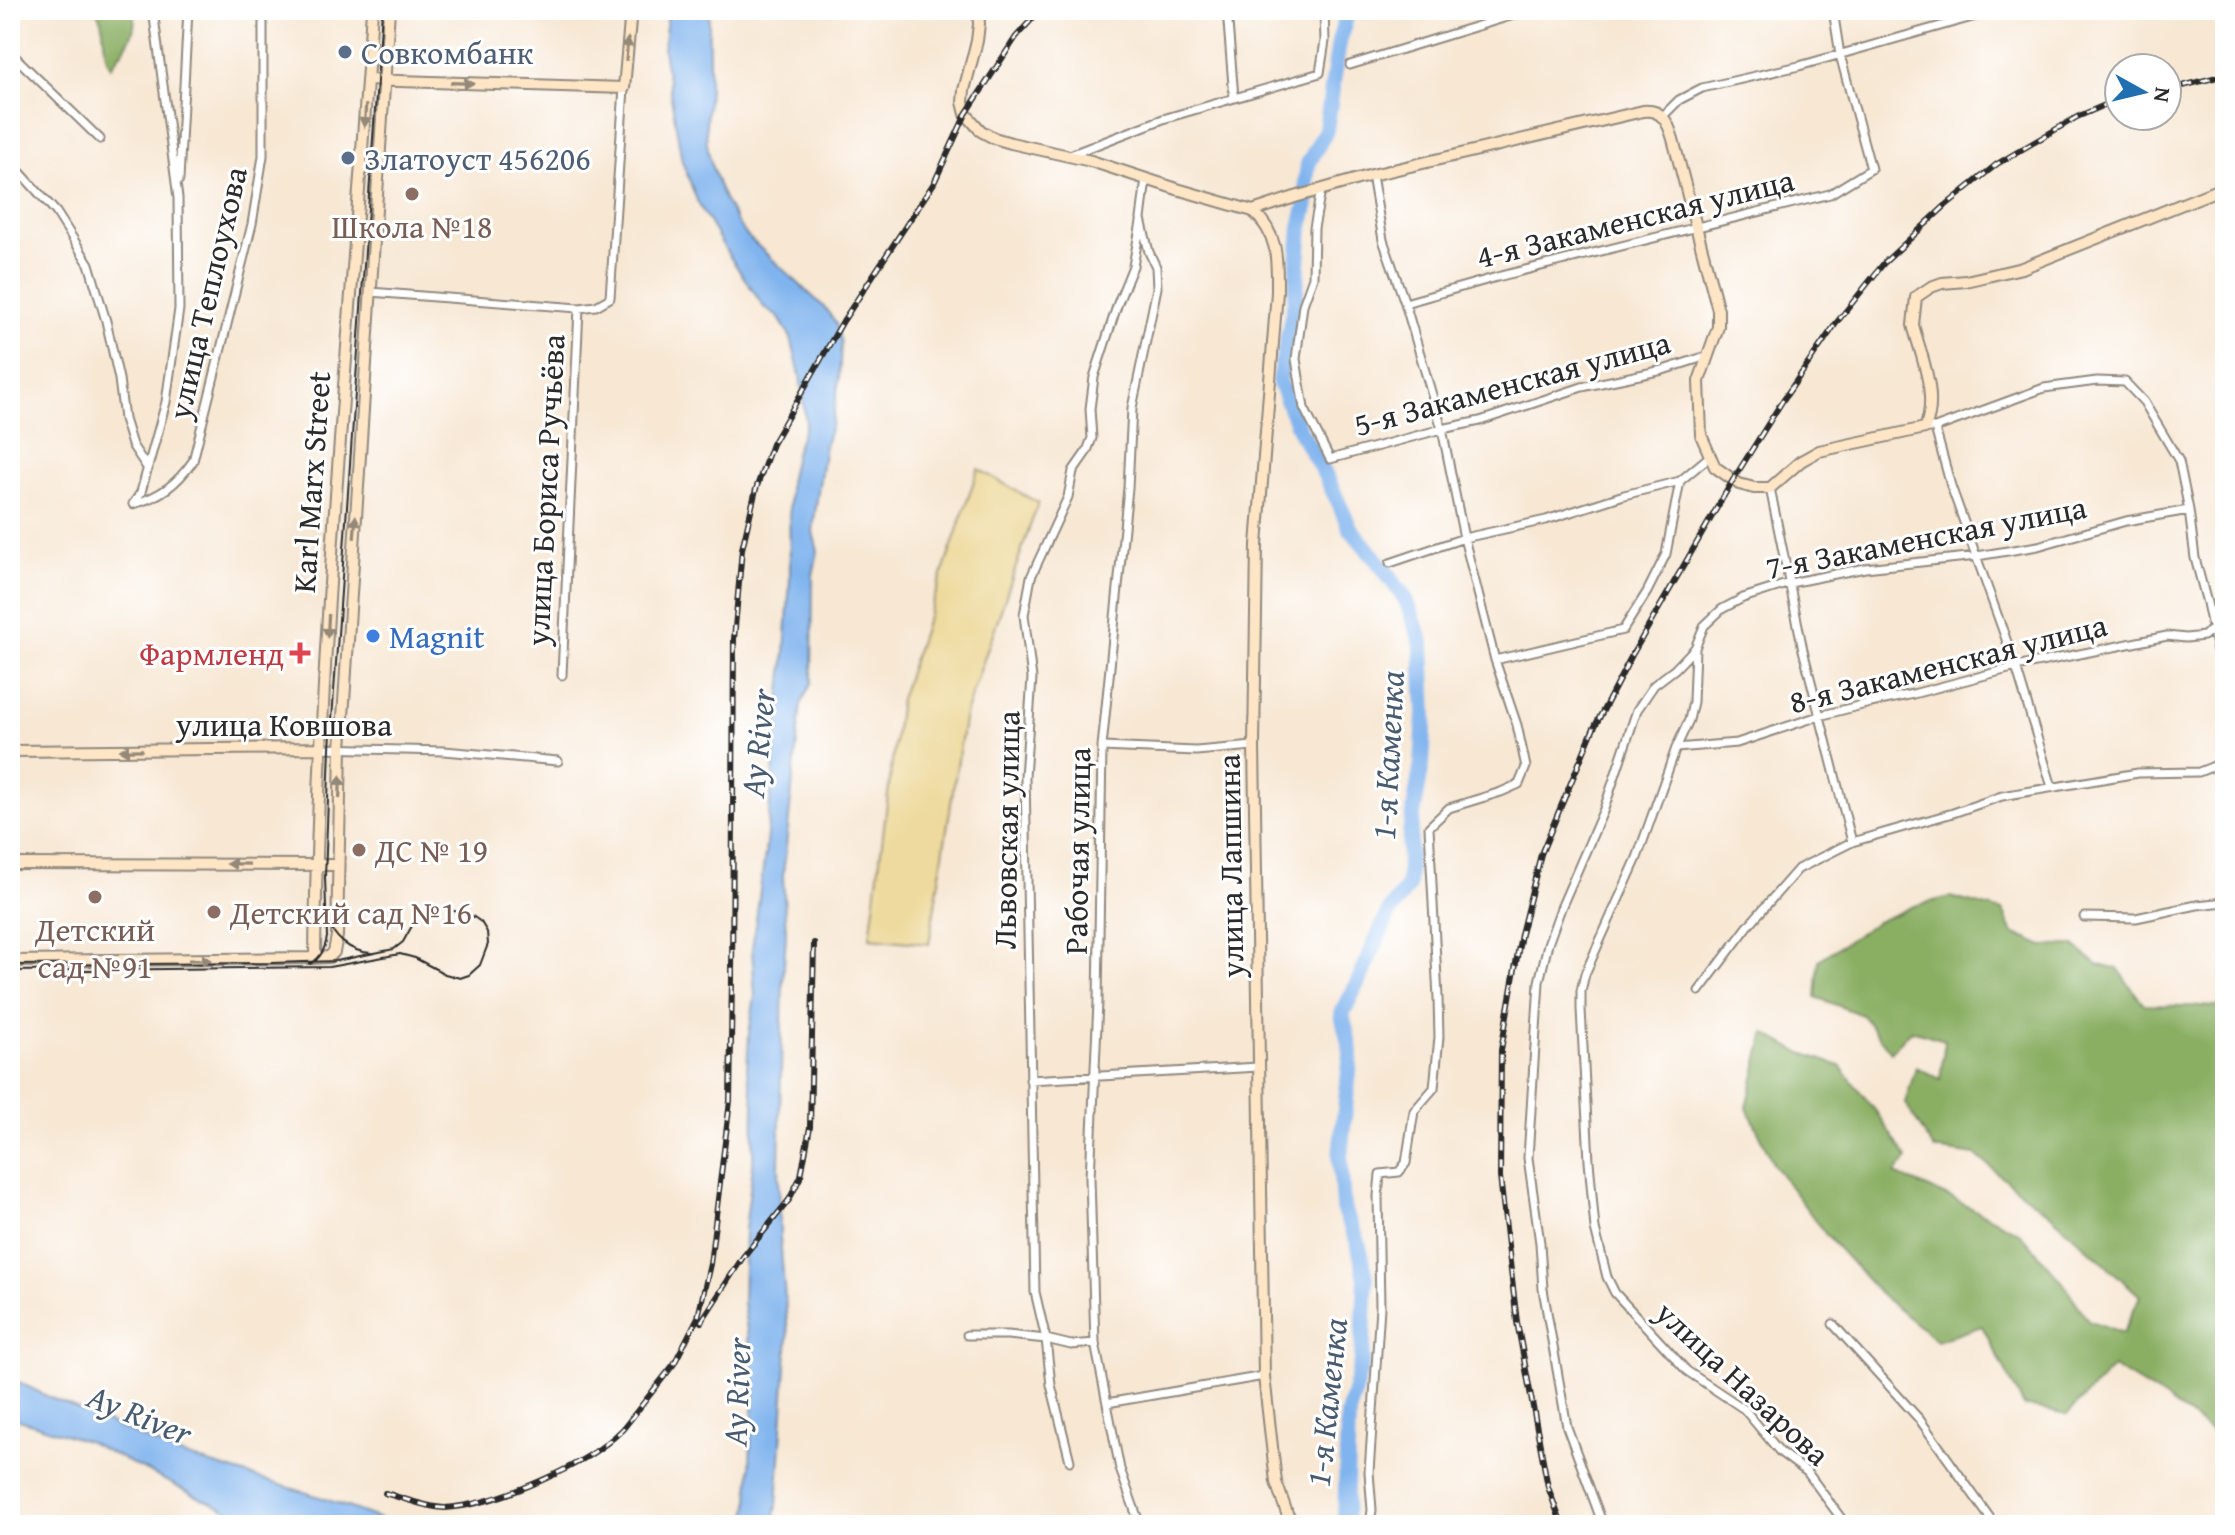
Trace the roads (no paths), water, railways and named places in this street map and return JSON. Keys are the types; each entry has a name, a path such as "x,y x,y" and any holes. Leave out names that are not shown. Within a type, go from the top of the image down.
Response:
{"street":[{"path":"153,10 178,198"},
{"path":"148,469 166,402 179,309 178,198 188,10"},
{"name":"улица Теплоухова","path":"148,469 141,492 133,504 152,499 168,488 193,461 252,224 263,156 263,10"},
{"name":"Karl Marx Street","path":"372,10 332,539 316,865 315,958 329,957 334,952 337,936 341,748 389,10"},
{"path":"370,292 579,308 596,306 610,298 631,10"},
{"path":"978,10 977,41 964,90 966,114 981,131 994,138 1069,155 1253,211 1372,175 1653,110 1669,124 1718,310 1718,327 1699,381 1701,435 1715,467 1739,484 1770,488 1801,461 1819,451 1930,428 2044,388 2097,381 2125,382 2144,402 2179,461 2195,558 2225,689"},
{"path":"1227,10 1234,98"},
{"path":"1069,155 1163,119 1320,73 1325,41 1324,10"},
{"path":"1350,65 1530,10"},
{"path":"1833,10 1840,55"},
{"path":"1663,116 1679,100 1702,88 1799,66 1997,10"},
{"path":"10,52 100,139"},
{"name":"4-я Закаменская улица","path":"1405,303 1512,273 1830,194 1871,169 1840,55"},
{"path":"367,80 624,88"},
{"path":"10,161 56,212 89,264 106,321 124,419 132,445 148,469"},
{"path":"1370,1525 1369,1472 1380,1307 1380,1174 1399,1172 1406,1163 1414,1111 1434,1088 1439,1037 1429,827 1449,808 1519,784 1526,767 1464,538 1442,429 1383,240 1372,175"},
{"name":"Рабочая улица","path":"1140,1525 1120,1469 1095,1343 1090,1178 1098,1002 1102,747 1128,488 1132,408 1157,288 1156,267 1141,219 1146,179"},
{"path":"2052,787 2016,667 1930,428 1931,403 1913,325 1916,297 1942,283 1966,281 2022,268 2225,187"},
{"name":"5-я Закаменская улица","path":"1321,190 1314,228 1313,277 1303,305 1296,359 1304,408 1330,459 1480,421 1582,387 1663,370 1707,356"},
{"name":"улица Лапшина","path":"1253,211 1271,233 1276,253 1277,292 1257,545 1254,746 1264,1376 1276,1482 1286,1520"},
{"name":"Львовская улица","path":"1070,1461 1051,1385 1046,1339 1035,1292 1025,777 1032,678 1024,615 1031,577 1068,497 1073,471 1092,438 1090,409 1094,377 1133,266 1141,219"},
{"name":"улица Бориса Ручьёва","path":"562,675 579,308"},
{"path":"1390,563 1464,538 1546,520 1680,481 1710,456"},
{"path":"1495,660 1623,630 1666,554 1680,481"},
{"path":"1770,488 1819,716 1852,842"},
{"name":"7-я Закаменская улица","path":"1603,1525 1567,1427 1543,1289 1528,1158 1539,982 1548,944 1604,809 1637,710 1654,685 1695,648 1704,626 1722,609 1743,598 1790,583 1865,568 2038,546 2126,521 2189,510"},
{"path":"2213,630 2225,617"},
{"name":"8-я Закаменская улица","path":"1676,748 1737,743 1819,716 2016,667 2167,636 2204,636 2213,630"},
{"path":"1676,748 1689,720 1693,702 1695,648"},
{"path":"1102,747 1196,751 1254,746"},
{"name":"улица Ковшова","path":"10,751 341,748 444,751 558,761"},
{"name":"улица Назарова","path":"1676,748 1637,858 1585,974 1581,991 1595,1229 1607,1277 1615,1293 1687,1371 1744,1409 1780,1452 1807,1472 1846,1525"},
{"path":"1699,991 1749,925 1798,869 1852,842 2002,796 2138,773 2199,772 2225,758"},
{"path":"10,864 338,865"},
{"path":"2084,917 2136,918 2225,902"},
{"path":"10,961 315,958"},
{"path":"1030,1080 1259,1067"},
{"path":"1833,1324 1920,1420 1995,1525"},
{"path":"967,1335 1008,1335 1071,1345 1095,1343"},
{"path":"1107,1403 1264,1376"},
{"path":"1286,1520 1298,1525"}],"water":[{"path":"668,10 710,10 707,142 718,185 731,213 747,236 825,308 836,324 841,343 839,380 825,445 813,532 818,551 813,575 812,682 801,704 783,876 786,933 779,1165 780,1237 788,1335 777,1506 773,1525 746,1525 755,1384 743,1303 745,1229 753,1165 754,1103 747,1070 755,996 752,949 765,854 785,652 790,578 789,482 806,423 800,375 791,338 779,318 764,307 728,254 698,203 682,161 663,50"},
{"path":"10,1378 182,1455 317,1496 397,1525 261,1525 89,1442 10,1417"}],"waterway":[{"name":"1-я Каменка","path":"1345,1525 1348,1414 1362,1362 1366,1278 1358,1242 1343,1208 1340,1156 1351,1052 1342,1014 1388,914 1408,886 1410,833 1422,763 1425,714 1422,643 1406,600 1350,528 1328,480 1300,431 1279,381 1295,302 1301,227 1307,203 1308,164 1326,130 1339,42 1348,10"}],"tram line":[{"path":"310,964 322,953 327,937 325,877 330,748 382,10"},
{"path":"10,965 336,961 394,949 403,942 417,917 431,909 471,915 481,922 487,932 488,944 480,965 460,978 400,954 329,967 10,971"},
{"path":"327,918 333,932 343,943 371,953"}],"railway":[{"path":"385,1493 423,1505 445,1508 466,1505 540,1481 587,1457 623,1429 674,1364 698,1317 710,1264 730,1101 734,639 742,549 756,489 772,444 843,321 934,183 966,114 1016,37 1040,10"},
{"path":"2183,86 2225,75"},
{"path":"1562,1525 1548,1487 1517,1322 1500,1177 1501,1050 1521,934 1541,854 1593,730 1632,655 1733,480 1837,322 1884,263 1945,206 1997,164 2077,117 2103,106"},
{"path":"701,1322 743,1257 789,1200 801,1176 810,1127 814,943"}],"place":[{"name":"Совкомбанк","path":"345,52"},
{"name":"Златоуст 456206","path":"348,158"},
{"name":"Школа №18","path":"412,194"},
{"name":"Magnit","path":"373,636"},
{"name":"Фармленд","path":"300,653"},
{"name":"ДС № 19","path":"359,850"},
{"name":"Детский сад №91","path":"95,897"},
{"name":"Детский сад №16","path":"214,912"}],"water label":[{"name":"Ay River","path":"757,743"},
{"name":"Ay River","path":"736,1392"},
{"name":"Ay River","path":"140,1414"}]}
